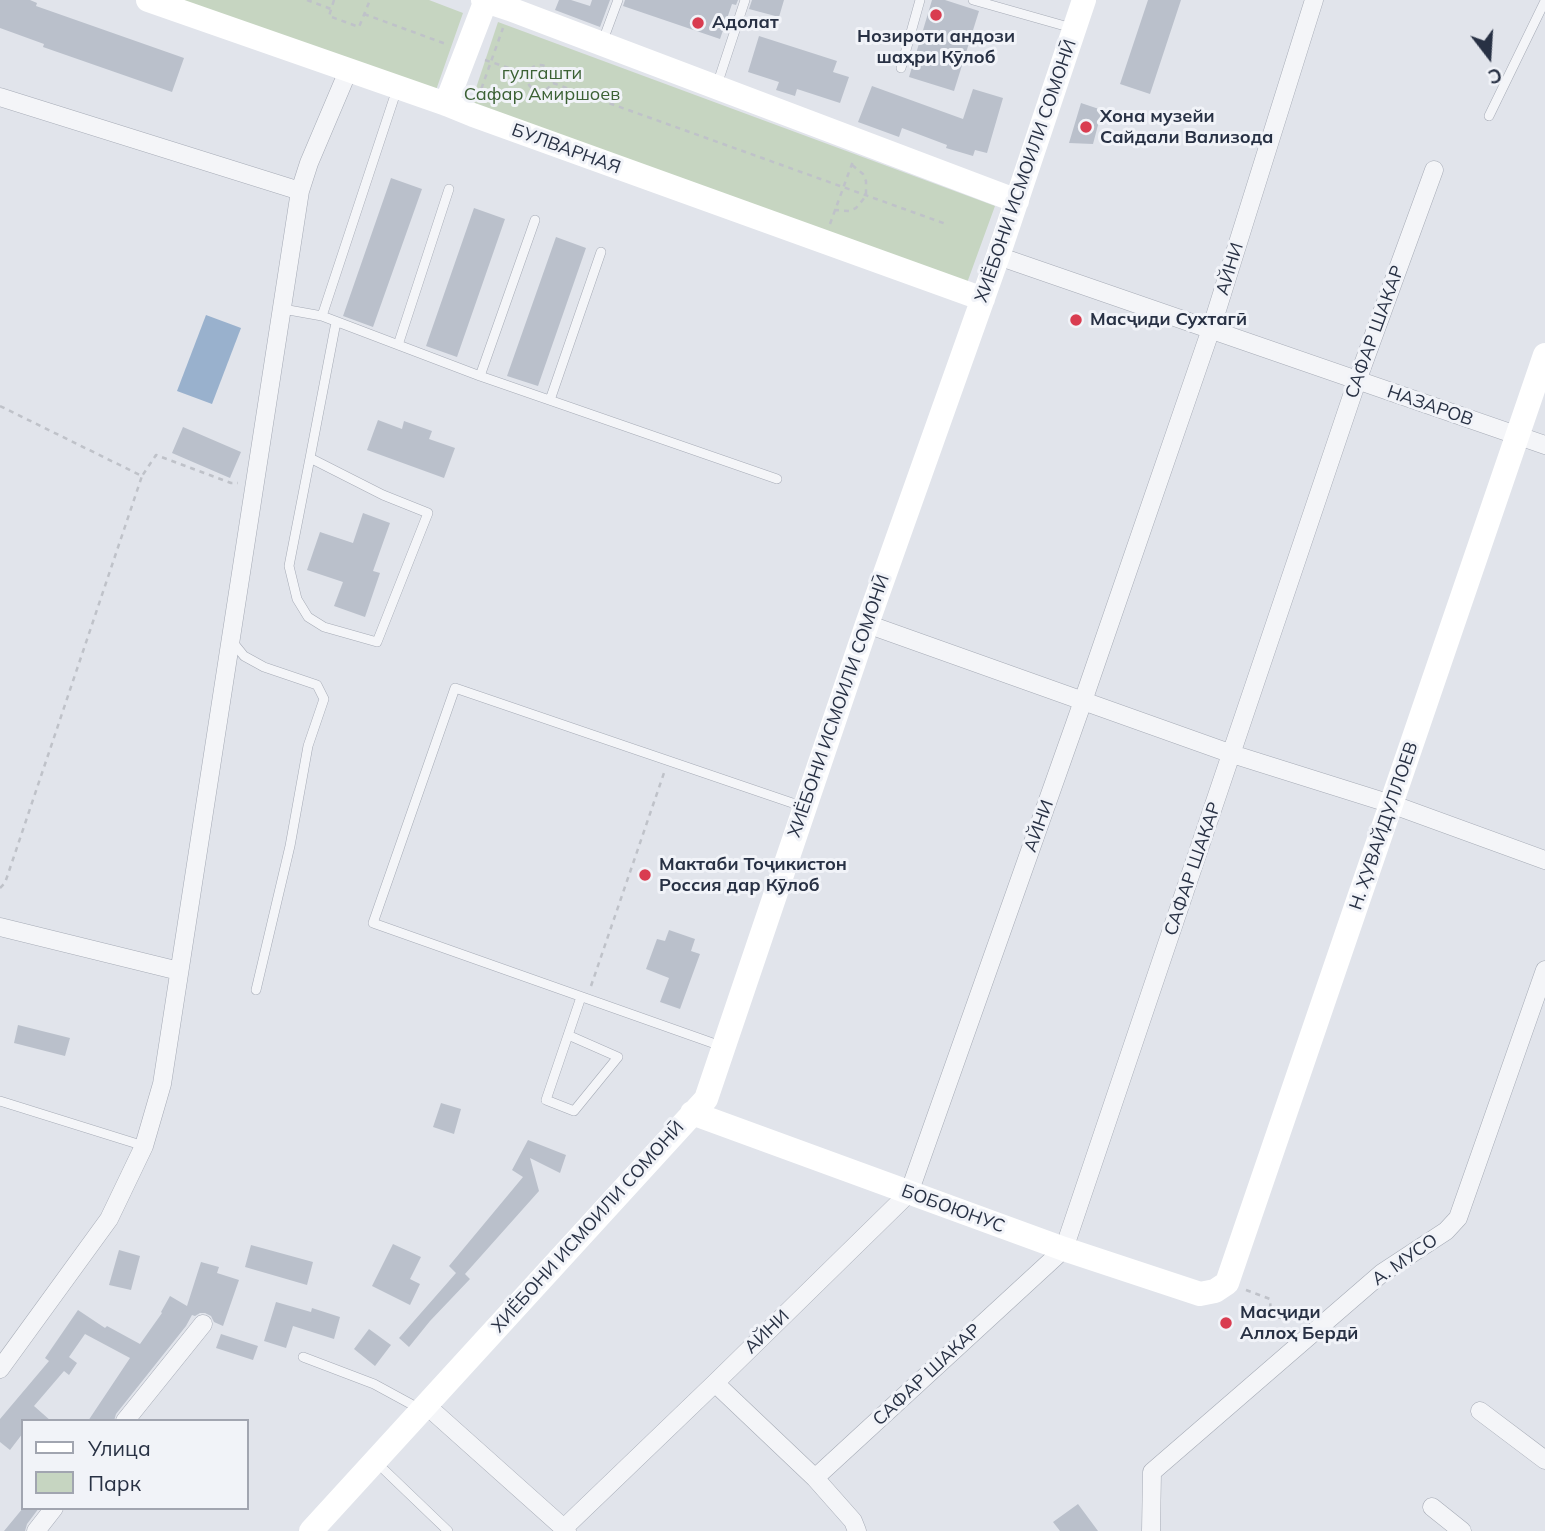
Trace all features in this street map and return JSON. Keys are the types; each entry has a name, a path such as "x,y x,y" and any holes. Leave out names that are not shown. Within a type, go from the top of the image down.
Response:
{"street":[{"name":"БУЛВАРНАЯ","path":"148,0 446,104 983,299"},
{"path":"446,104 485,0 1017,201"},
{"name":"ХИЁБОНИ ИСМОИЛИ СОМОНӢ","path":"311,1531 706,1098 1084,0"},
{"name":"АЙНИ","path":"566,1529 909,1193 1211,329 1314,0"},
{"path":"0,1369 109,1219 144,1146 162,1084 300,191 348,71"},
{"path":"0,97 300,191"},
{"name":"САФАР ШАКАР","path":"815,1478 1064,1249 1357,381 1434,170"},
{"name":"НАЗАРОВ","path":"998,256 1545,445"},
{"name":"Н. ҲУВАЙДУЛЛОЕВ","path":"1221,1287 1545,355"},
{"path":"867,624 1232,754 1391,804 1545,860"},
{"path":"0,927 179,971"},
{"name":"А. МУСО","path":"1151,1531 1152,1472 1382,1273 1446,1231 1458,1218 1545,970"},
{"name":"БОБОЮНУС","path":"692,1113 1064,1249 1200,1294 1221,1287"},
{"path":"127,1419 203,1324"},
{"path":"715,1383 815,1478 853,1521 857,1531"},
{"path":"424,1407 566,1529"},
{"path":"1480,1411 1545,1460"},
{"path":"1432,1507 1462,1531"},
{"path":"36,1531 52,1510"}],"lane":[{"path":"601,44 618,0"},
{"path":"716,88 745,0"},
{"path":"901,68 920,0"},
{"path":"973,0 1074,29"},
{"path":"1489,116 1545,1"},
{"path":"322,316 397,88"},
{"path":"398,345 449,189"},
{"path":"480,376 535,219"},
{"path":"550,400 601,252"},
{"path":"283,309 322,316 480,376 777,478"},
{"path":"310,458 383,495 428,513 377,642 324,627 308,617 297,599 289,566 336,322"},
{"path":"230,638 244,656 264,667 317,685 324,699 308,746 290,846 256,990"},
{"path":"723,1047 373,923 455,688 804,807"},
{"path":"568,1035 618,1057 574,1111 546,1100 568,1035 584,998"},
{"path":"0,1101 144,1146"},
{"path":"303,1357 374,1384 424,1407"},
{"path":"375,1461 449,1531"}],"path":[{"path":"307,0 331,9"},
{"path":"334,0 329,16 359,27 370,0"},
{"path":"473,115 510,9"},
{"path":"364,14 465,51"},
{"path":"490,61 527,74"},
{"path":"536,65 544,65 552,70 553,83 547,90 538,92 530,87 527,74 536,65"},
{"path":"553,83 946,224"},
{"path":"824,242 860,141"},
{"path":"834,210 849,211 856,208 866,196 863,174 851,164"},
{"path":"0,406 142,476"},
{"path":"0,888 5,883 142,476 156,455 231,483 255,486"},
{"path":"584,998 668,761"},
{"path":"1221,1287 1270,1299 1271,1317 1325,1322"}],"green space":[{"name":"гулгашти Сафар Амиршоев","path":"177,0 429,0 463,13 435,93"},
{"name":"гулгашти Сафар Амиршоев","path":"498,22 995,206 967,283 470,106"}],"water":[{"path":"206,315 241,328 212,404 177,391"}],"building":[{"path":"0,0 30,0 37,3 36,6 184,58 172,92 43,47 44,44 0,28"},
{"path":"559,0 571,0 590,6 592,0 610,0 600,27 555,10"},
{"name":"Адолат","path":"625,0 738,0 736,5 732,4 720,39 623,6"},
{"path":"752,0 784,0 779,17 749,9"},
{"path":"932,0 945,0 979,11 954,91 909,77"},
{"path":"1148,0 1181,0 1150,94 1120,84"},
{"path":"759,36 837,61 833,72 849,77 840,103 797,89 795,96 776,90 779,82 748,72"},
{"path":"872,86 963,119 973,89 1003,98 987,153 975,150 973,156 946,148 947,145 902,128 899,137 858,122"},
{"name":"Хона музейи Сайдали Вализода","path":"1081,103 1102,110 1093,144 1069,143"},
{"path":"391,178 422,189 373,327 343,316"},
{"path":"474,208 505,219 457,357 426,346"},
{"path":"556,237 586,248 538,386 507,376"},
{"path":"378,420 402,429 404,421 432,431 429,439 455,448 444,478 367,450"},
{"path":"183,427 241,452 230,478 172,453"},
{"path":"363,513 390,523 373,571 380,573 365,617 334,606 343,582 307,570 320,532 353,543"},
{"path":"669,930 695,939 691,951 700,954 680,1009 660,1002 669,978 646,969 657,939 665,941"},
{"path":"18,1025 70,1038 65,1056 14,1043"},
{"path":"441,1103 461,1109 454,1134 433,1127"},
{"path":"528,1140 566,1155 560,1173 530,1158 539,1191 465,1274 470,1279 409,1347 399,1338 456,1273 449,1266 523,1177 512,1170"},
{"path":"393,1244 421,1257 410,1279 420,1284 410,1305 372,1286"},
{"path":"251,1245 313,1262 307,1285 245,1267"},
{"path":"119,1250 140,1256 131,1290 109,1285"},
{"path":"201,1262 219,1267 217,1273 239,1280 223,1326 205,1313 192,1315 115,1419 89,1419 130,1358 85,1334 69,1357 77,1363 69,1375 64,1371 34,1406 49,1419 21,1419 21,1436 10,1450 0,1442 0,1419 49,1361 45,1358 78,1310 105,1328 107,1326 140,1344 162,1313 170,1296 187,1306"},
{"path":"276,1302 311,1312 312,1308 340,1317 334,1339 293,1326 286,1348 264,1341"},
{"path":"369,1329 391,1345 375,1366 354,1349"},
{"path":"221,1334 258,1346 253,1360 216,1348"},
{"path":"1078,1504 1098,1531 1060,1531 1053,1522"},
{"path":"21,1510 38,1510 25,1531 4,1531"}],"place":[{"name":"Нозироти андози шаҳри Кӯлоб","path":"936,15"},
{"name":"Адолат","path":"698,23"},
{"name":"Хона музейи Сайдали Вализода","path":"1086,127"},
{"name":"Масҷиди Сухтагӣ","path":"1076,320"},
{"name":"Мактаби Тоҷикистон Россия дар Кӯлоб","path":"645,875"},
{"name":"Масҷиди Аллоҳ Бердӣ","path":"1226,1323"}]}
